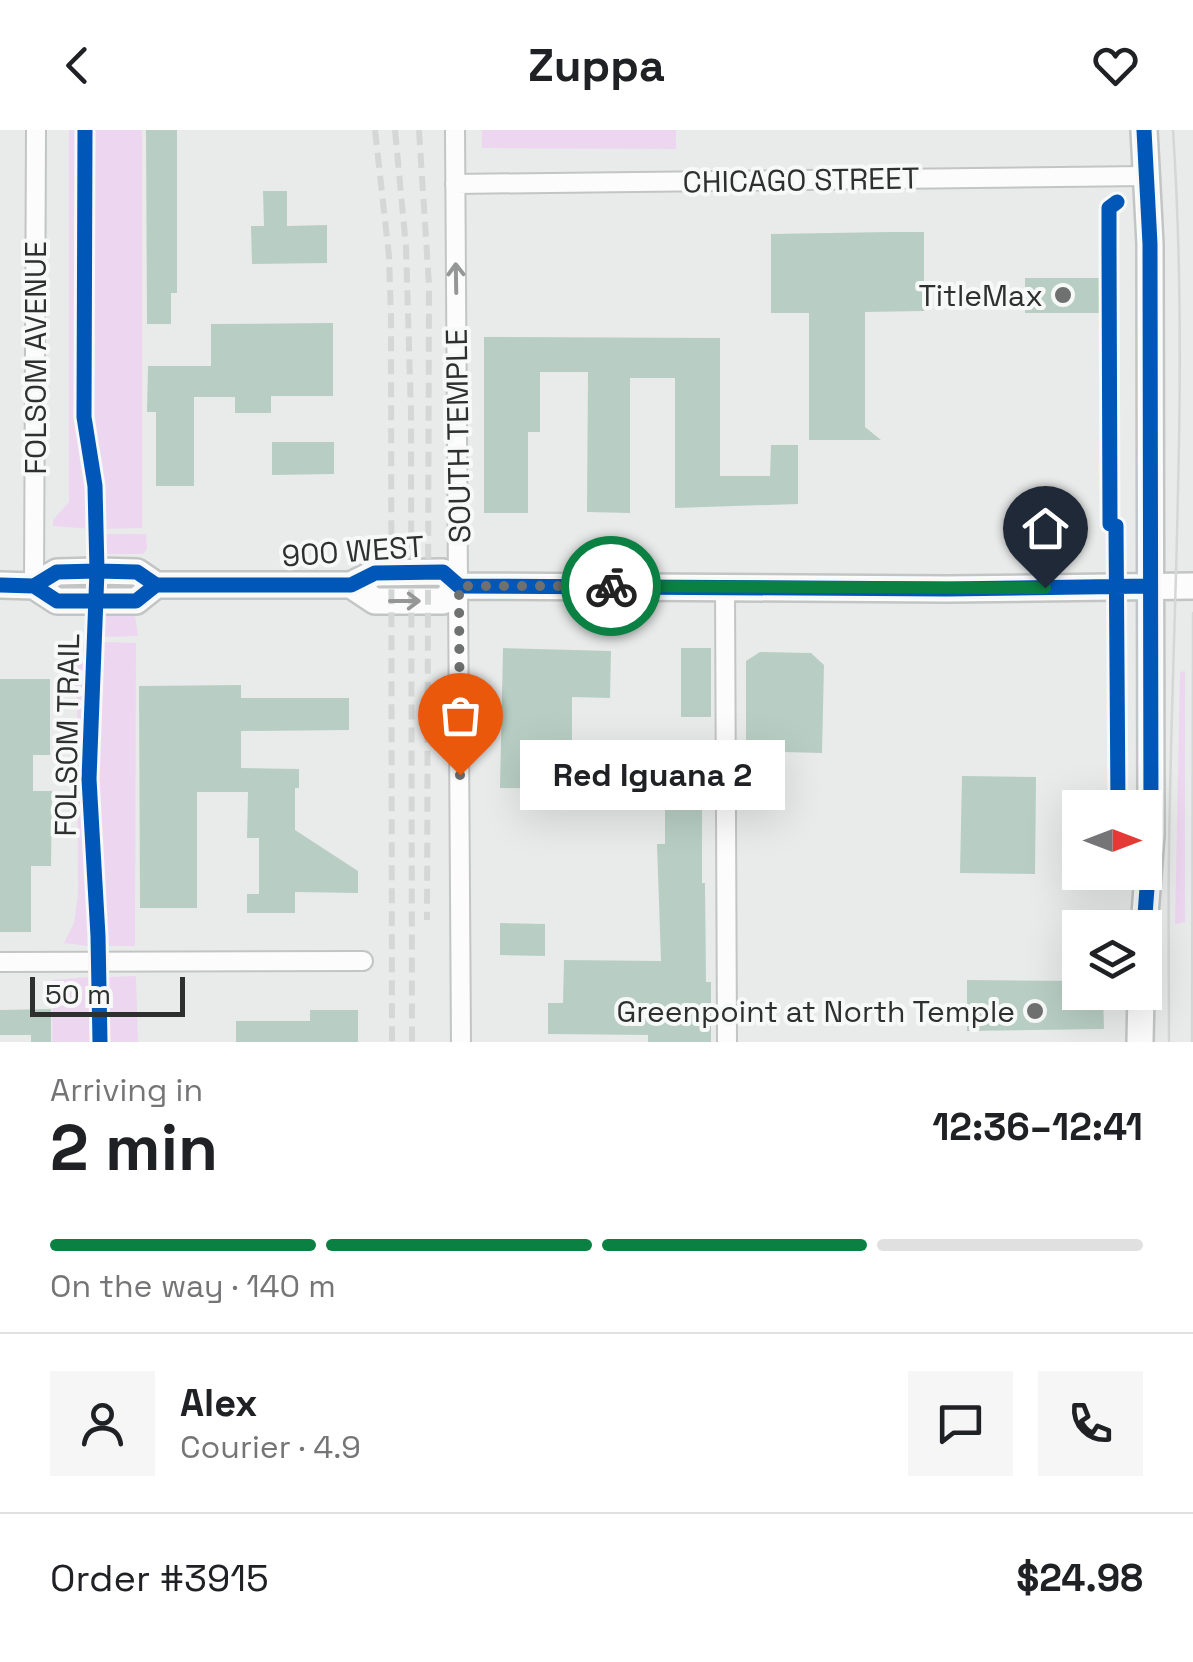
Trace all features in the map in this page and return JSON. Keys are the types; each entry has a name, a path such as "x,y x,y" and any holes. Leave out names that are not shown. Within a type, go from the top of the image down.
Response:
{"main road":[{"path":"1144,130 1150,298 1152,835 1146,910"},
{"name":"900 WEST","path":"0,586 34,586 56,601 136,602 156,586 350,585 375,601 444,601 459,586 1193,586"},
{"path":"1140,1042 1141,1010"}],"street":[{"name":"FOLSOM AVENUE","path":"34,586 36,130"},
{"name":"SOUTH TEMPLE","path":"455,130 461,1042"},
{"name":"CHICAGO STREET","path":"455,184 1146,176"},
{"path":"725,587 727,1042"},
{"path":"0,962 363,961"}],"shaded area":[{"path":"69,130 82,130 79,425 90,489 91,529 53,526 53,520 69,502"},
{"path":"93,130 142,130 142,528 102,529 101,490 90,425"},
{"path":"482,130 676,130 676,149 482,148"},
{"path":"102,534 146,534 147,549 143,554 107,554"},
{"path":"106,615 135,615 138,636 102,637 101,624"},
{"path":"102,642 136,643 135,946 108,946 104,940 95,764"},
{"path":"57,643 91,644 83,784 92,900 89,946 64,943 74,923 78,894 77,701 70,663"},
{"path":"1185,671 1185,922 1175,924 1180,672"},
{"path":"136,976 138,1042 104,1042 104,985 108,977"},
{"path":"88,977 92,985 93,1042 52,1042 53,980"}],"building":[{"path":"146,130 177,130 177,293 171,293 171,324 147,324"},
{"path":"263,191 287,191 287,226 327,225 327,263 252,264 251,226 264,226"},
{"path":"924,232 924,311 865,312 865,427 881,440 809,440 809,313 771,313 771,234"},
{"name":"TitleMax","path":"1025,278 1100,278 1100,313 1025,313"},
{"path":"333,323 333,396 271,396 271,413 235,413 235,397 194,397 194,486 156,486 156,412 147,412 148,366 211,366 211,324"},
{"path":"484,337 720,338 720,476 770,476 771,445 798,445 798,504 675,508 675,378 630,378 630,513 587,512 588,372 540,372 540,432 528,432 528,513 484,513"},
{"path":"272,442 334,442 334,474 272,475"},
{"path":"503,648 611,651 610,698 572,697 572,789 500,788"},
{"path":"681,648 711,648 711,717 681,717"},
{"path":"760,652 811,653 824,665 822,753 746,751 746,661"},
{"path":"0,679 50,679 50,755 33,755 33,791 52,791 51,866 31,866 31,932 0,932"},
{"path":"241,685 241,698 349,698 349,730 241,731 241,768 299,769 295,830 358,871 358,893 295,892 295,913 247,913 247,894 259,894 259,838 247,838 248,792 197,792 197,908 140,908 139,686"},
{"path":"645,766 692,767 692,806 702,806 711,1042 648,1042 648,1035 548,1034 548,1003 563,1003 564,960 661,961 657,844 665,844 665,802 645,802"},
{"path":"962,776 1036,777 1035,874 960,873"},
{"path":"500,923 545,924 545,956 500,955"},
{"name":"Greenpoint at North Temple","path":"967,980 1062,981 1062,1010 1103,1010 1104,1029 967,1031"},
{"path":"51,1009 51,1042 31,1042 31,1035 0,1035 0,1010"},
{"path":"310,1010 358,1010 358,1042 236,1042 236,1021 310,1021"}],"tram line":[{"path":"1169,1042 1169,852 1180,401 1173,130"},
{"path":"1192,1042 1193,613"}],"railway":[{"path":"375,130 389,256 391,318 392,1042"},
{"path":"395,130 406,247 411,413 412,1042"},
{"path":"419,130 429,285 427,920"}],"cycle path":[{"name":"FOLSOM TRAIL","path":"85,130 84,417 95,486 97,571 89,779 100,1042"},
{"path":"1144,130 1150,244 1151,835 1145,910"},
{"path":"1117,202 1109,208 1109,245 1110,524 1116,526 1118,790"},
{"path":"0,585 34,586 57,572 97,571 137,572 156,585 351,585 375,573 443,572 459,586 1149,586"},
{"path":"34,586 57,601 136,601 156,585"}],"way so far":[{"path":"460,775 459,586 611,586"}],"place":[{"name":"TitleMax","path":"1063,295"},
{"name":"Red Iguana 2","path":"460,775"},
{"name":"Greenpoint at North Temple","path":"1035,1011"}],"route":[{"path":"611,586 1045,588"}]}
